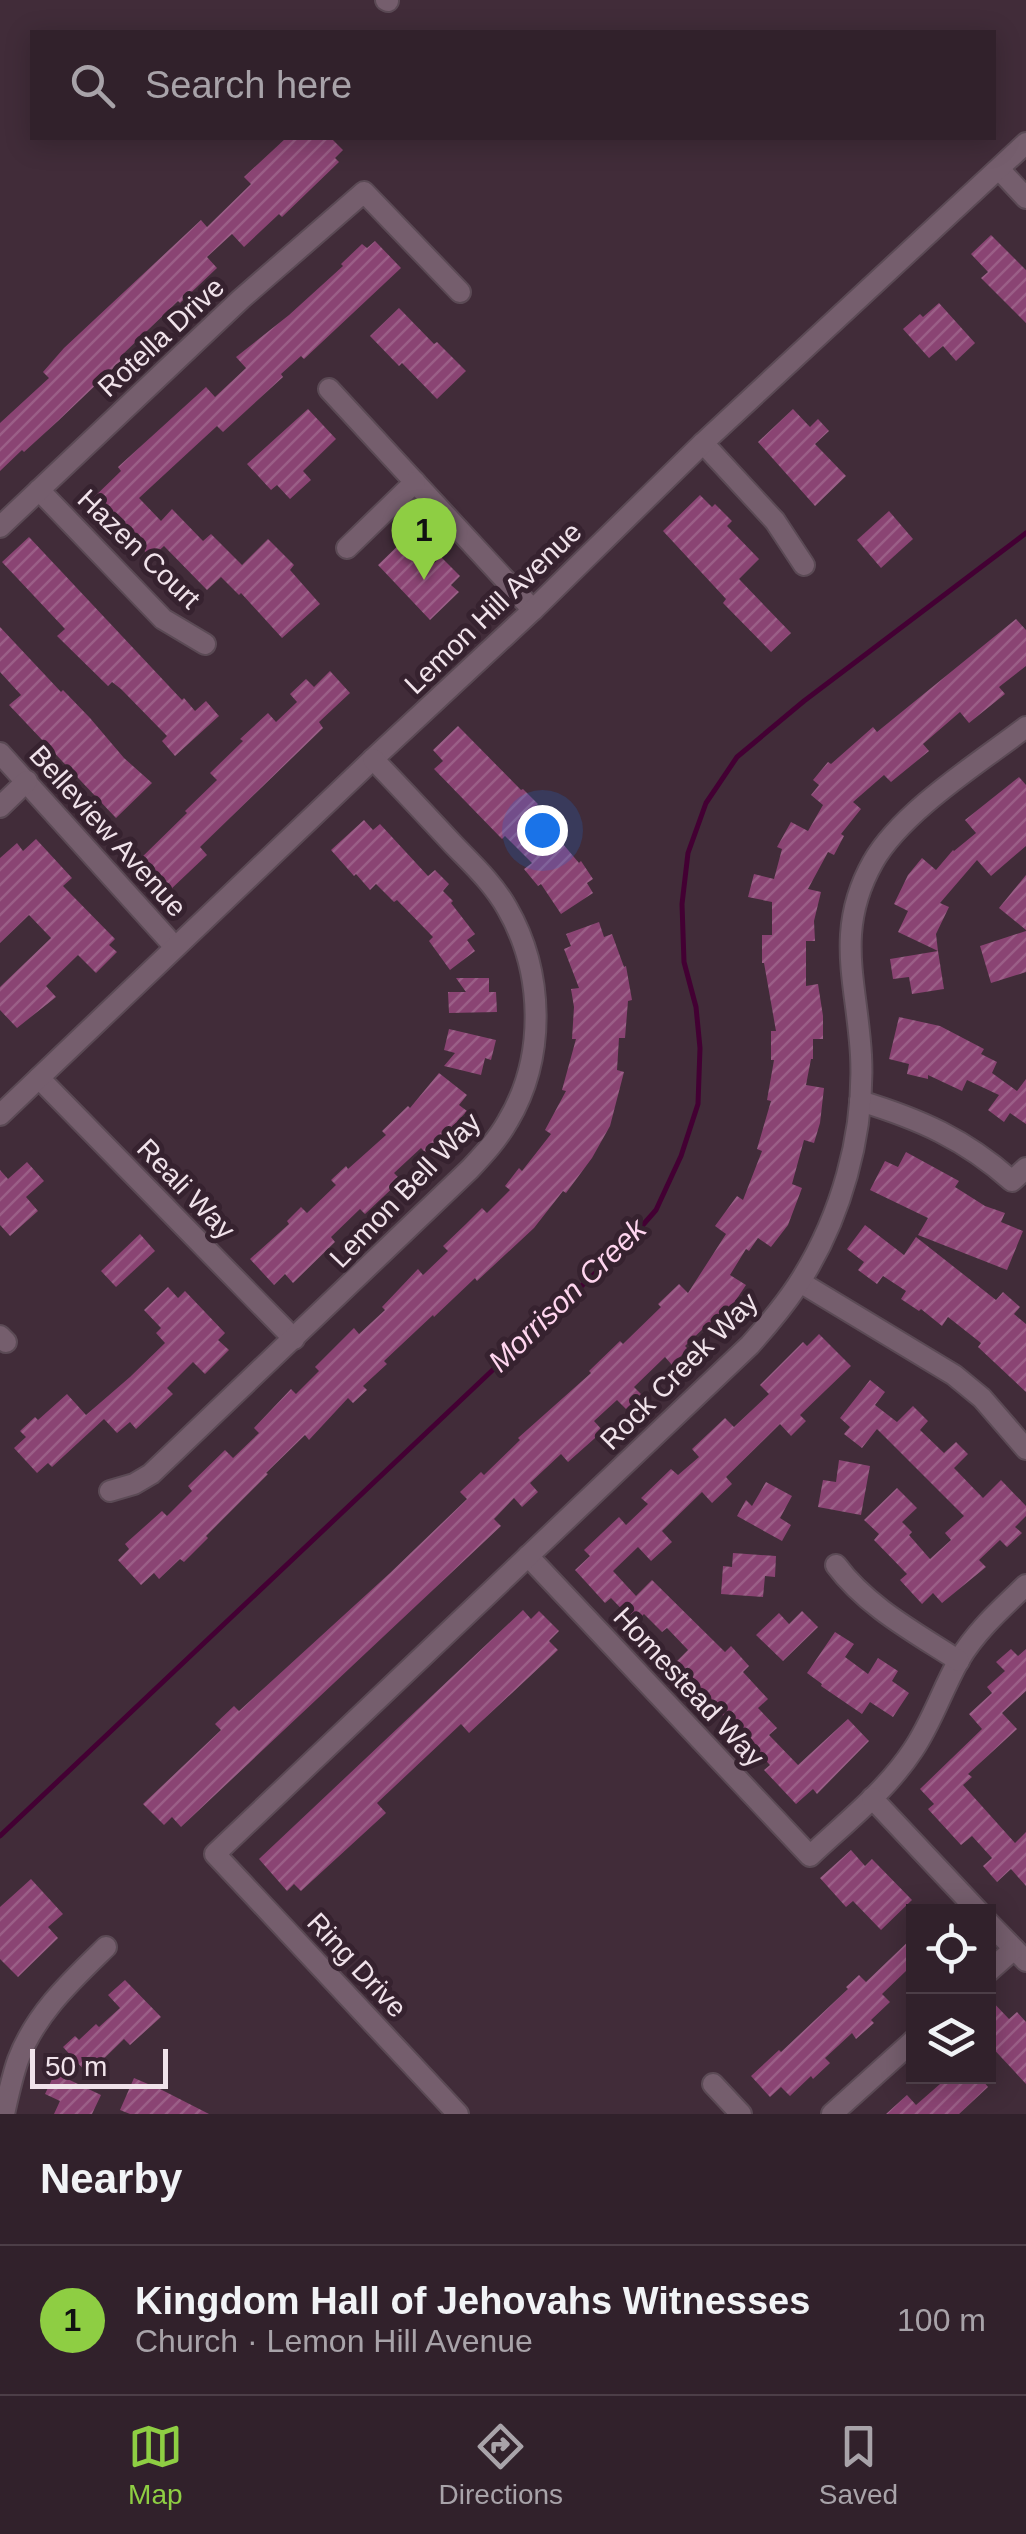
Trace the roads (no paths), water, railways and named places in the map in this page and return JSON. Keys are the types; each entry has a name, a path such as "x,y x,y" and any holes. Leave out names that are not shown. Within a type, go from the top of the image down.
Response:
{"street":[{"name":"Lemon Hill Avenue","path":"0,1115 703,443 1026,143"},
{"path":"999,169 1026,198"},
{"name":"Rotella Drive","path":"0,527 241,299 364,192 460,292"},
{"path":"329,389 532,610"},
{"path":"703,443 775,520 804,565"},
{"path":"347,548 414,482"},
{"name":"Hazen Court","path":"39,490 163,618 205,644"},
{"name":"Rock Creek Way","path":"216,1854 750,1345 782,1308 822,1242 850,1163 860,1101 861,1059 850,940 862,884 888,840 909,817 1026,727"},
{"name":"Belleview Avenue","path":"0,753 176,947"},
{"name":"Lemon Bell Way","path":"110,1491 151,1474 294,1339 490,1148 521,1093 536,1032 532,974 522,938 490,884 374,759"},
{"path":"0,807 27,782"},
{"name":"Reali Way","path":"39,1078 294,1339"},
{"path":"860,1101 936,1128 974,1150 1012,1181 1026,1168"},
{"path":"800,1282 954,1375 982,1398 1026,1449"},
{"name":"Homestead Way","path":"528,1556 810,1856 872,1798"},
{"path":"836,1565 884,1612 959,1660"},
{"path":"971,1904 872,1798 912,1752 959,1660 989,1620 1026,1585"},
{"name":"Ring Drive","path":"216,1854 458,2114"},
{"path":"996,1930 1020,1955 996,1968"},
{"path":"4,2114 18,2060 44,2012 106,1947"},
{"path":"832,2114 906,2047"},
{"path":"713,2084 742,2114"}],"waterway":[{"name":"Morrison Creek","path":"0,1836 627,1243 656,1210 681,1156 698,1104 700,1048 696,1007 684,962 682,904 688,853 706,803 737,757 804,701 1026,533"}],"place":[{"name":"Kingdom Hall of Jehovahs Witnesses","path":"424,580"}]}
